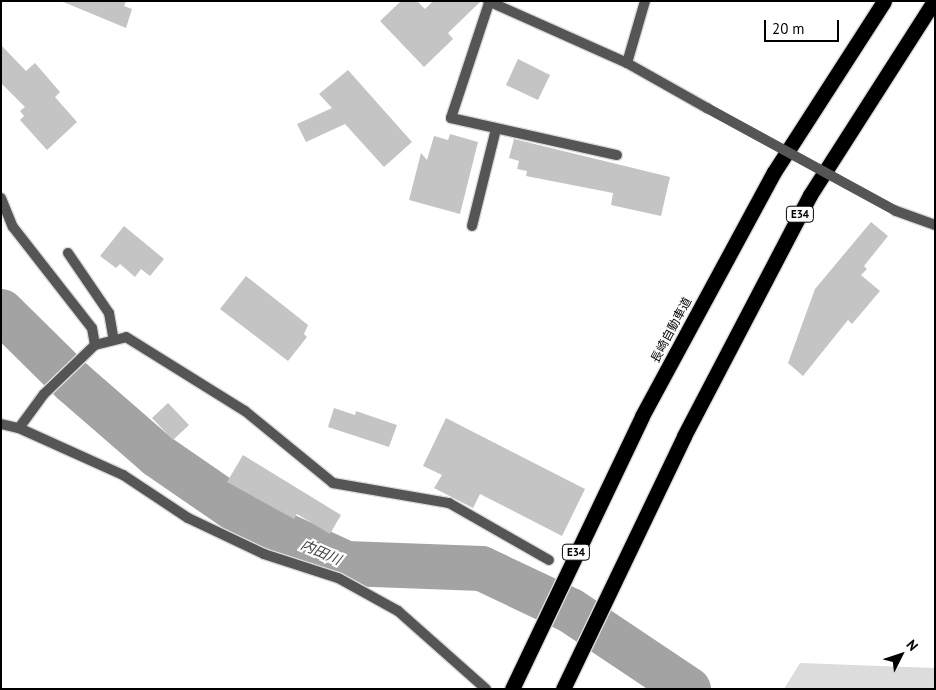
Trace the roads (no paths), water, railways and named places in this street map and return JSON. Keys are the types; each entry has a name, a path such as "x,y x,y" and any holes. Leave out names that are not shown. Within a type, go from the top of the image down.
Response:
{"highway":[{"name":"長崎自動車道","path":"512,689 642,416 774,172 884,1"},
{"name":"E34","path":"563,689 684,436 810,195 934,1"}],"street":[{"path":"627,63 645,1"},
{"path":"617,155 451,118 489,2 627,63 896,211 935,225"},
{"path":"472,226 496,129"},
{"path":"1,198 14,227 92,328 95,345"},
{"path":"68,253 109,313 114,340"},
{"path":"19,428 44,394 81,361 95,345 126,337 245,410 333,483 449,503 550,560"},
{"path":"1,424 19,428 123,475 188,518 264,554 338,578 398,611 486,689"}],"waterway":[{"name":"内田川","path":"1,311 72,381 157,455 250,519 346,563 481,568 570,610 688,689"}]}
